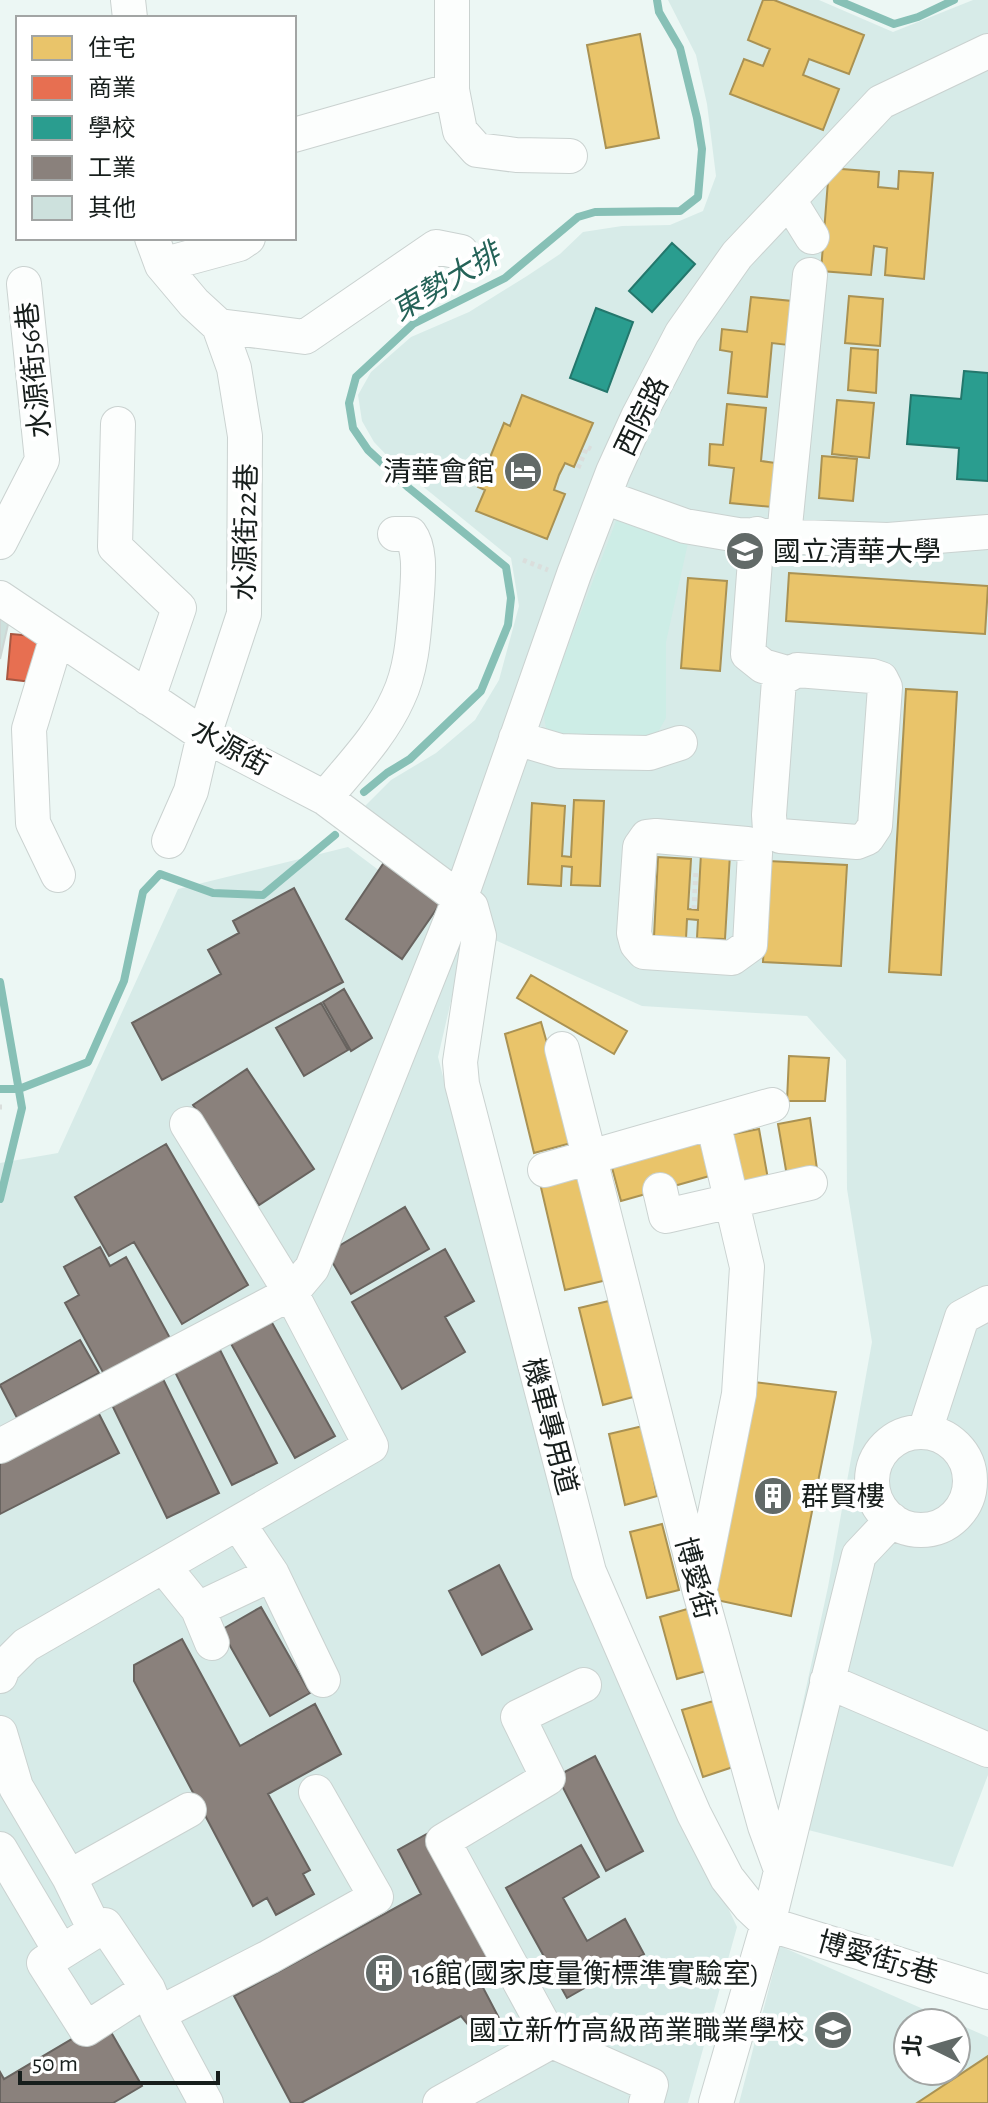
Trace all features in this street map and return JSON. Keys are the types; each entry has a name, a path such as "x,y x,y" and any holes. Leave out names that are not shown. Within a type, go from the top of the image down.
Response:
{"street":[{"path":"452,0 452,90 460,131 477,150 516,155 570,156"},
{"name":"西院路","path":"291,1293 312,1268 459,898 604,497 638,417 682,333 737,255 881,102 988,51"},
{"path":"296,134 452,90"},
{"path":"789,200 812,237"},
{"path":"157,252 239,244 245,240"},
{"path":"157,252 194,303 219,326 305,337 436,247 461,252"},
{"path":"787,673 779,680 770,830 780,836 857,842 867,838 875,826 885,687 881,679 797,670 787,673 763,666 748,654 770,535 810,275"},
{"name":"水源街56巷","path":"0,542 42,460 24,284"},
{"name":"水源街22巷","path":"169,841 191,791 204,735 244,614 245,436 234,368 219,326"},
{"path":"118,424 115,547 179,608 148,698"},
{"path":"604,497 685,526 738,535 888,540 988,532"},
{"path":"325,798 377,735 399,696 413,640 418,583 416,542 410,534 395,534"},
{"name":"水源街","path":"0,598 204,735 325,798 459,898"},
{"path":"57,637 29,729 33,823 58,875"},
{"path":"516,738 560,751 591,752 649,753 680,743"},
{"path":"647,837 698,840 747,844 755,853 750,945 732,958 644,952 637,944 634,933 640,847 647,837"},
{"name":"機車專用道","path":"459,898 471,907 479,936 460,1062 462,1084 589,1572 694,1814 727,1878 768,1924"},
{"name":"博愛街","path":"562,1049 700,1592 765,1826 780,1867"},
{"path":"545,1170 772,1105"},
{"path":"700,1592 739,1394 747,1267 713,1122"},
{"path":"0,1676 3,1668 26,1645 371,1446 291,1293 187,1124"},
{"path":"660,1190 666,1216 810,1183"},
{"path":"0,1446 291,1293"},
{"path":"925,1431 962,1317 988,1303"},
{"path":"925,1431 954,1443 964,1456 970,1472 970,1489 965,1505 954,1518 940,1527 923,1530 907,1528 881,1509 874,1495 872,1479 883,1449 909,1433 925,1431"},
{"path":"716,2103 768,1924 859,1555 892,1520"},
{"path":"238,1523 272,1574 323,1680"},
{"path":"164,1567 198,1609 212,1643"},
{"path":"198,1609 272,1574"},
{"path":"827,1681 988,1750"},
{"path":"584,1685 518,1717 548,1778 443,1841 552,2041 651,2085 646,2103"},
{"path":"0,1733 8,1783 69,1877 95,1930"},
{"path":"206,2103 153,2002 105,1925 44,1963 86,2029 153,2002 269,1957 376,1897 316,1792"},
{"path":"69,1877 189,1810"},
{"path":"0,1849 61,1952"},
{"name":"博愛街5巷","path":"768,1924 988,1992"},
{"path":"440,2103 552,2041"}],"path":[{"path":"523,560 560,574"},
{"path":"694,909 698,840"}],"shaded area":[{"name":"國立清華大學","path":"668,0 819,0 893,32 973,0 988,0 988,1775 953,1867 777,1822 828,1587 872,1342 847,1189 846,1060 807,1016 642,1006 495,940 359,812 391,780 436,753 475,720 499,680 519,606 511,558 394,463 374,442 362,421 358,395 371,372 411,337 469,312 560,254 583,232 622,226 670,225 703,211 716,176 707,104 696,55"},
{"path":"348,847 466,936 438,1057 573,1578 737,1927 688,2103 0,2103 0,1163 58,1153 178,889"},
{"name":"國立新竹高級商業職業學校","path":"780,1946 919,2007 892,2007 892,2087 972,2087 972,2030 988,2037 988,2103 739,2103"}],"green space":[{"path":"618,516 688,543 666,642 666,718 651,744 548,740 543,711"}],"building: 住宅":[{"path":"763,0 774,0 864,35 849,74 809,59 803,75 839,89 823,130 730,94 744,59 763,66 770,49 748,40"},
{"path":"640,34 659,138 606,148 587,45"},
{"path":"829,168 879,172 878,187 898,189 899,171 933,173 924,279 885,275 887,248 874,246 871,275 821,271"},
{"path":"849,296 883,299 880,346 845,343"},
{"path":"751,297 792,301 788,345 772,343 767,397 728,393 732,352 720,350 722,329 747,332"},
{"path":"851,348 878,350 876,393 848,390"},
{"name":"清華會館","path":"522,395 593,423 574,467 565,463 559,475 554,490 565,494 547,539 476,511 485,490 478,487 504,423 510,426"},
{"path":"837,400 874,403 869,458 832,454"},
{"path":"727,404 766,408 761,461 776,463 772,507 730,503 734,468 709,465 710,444 723,445"},
{"path":"822,456 857,459 853,501 819,498"},
{"path":"789,573 988,586 985,634 786,621"},
{"path":"688,578 727,581 720,671 681,668"},
{"path":"906,689 957,692 941,975 889,972"},
{"path":"574,800 604,801 600,886 571,885 572,867 562,866 561,886 528,884 532,803 565,806 562,856 571,857"},
{"path":"701,853 730,854 725,939 697,938 698,920 687,919 686,939 654,937 658,857 691,859 688,909 698,910"},
{"path":"768,861 847,865 841,966 763,962"},
{"path":"531,975 627,1031 614,1054 517,998"},
{"path":"541,1022 575,1142 534,1153 505,1034"},
{"path":"789,1056 829,1058 825,1101 787,1101"},
{"path":"810,1118 817,1169 787,1176 778,1124"},
{"path":"759,1129 768,1179 739,1186 728,1135"},
{"path":"702,1136 713,1175 621,1201 611,1164"},
{"path":"580,1168 607,1280 565,1290 539,1179"},
{"path":"613,1300 637,1396 603,1405 579,1308"},
{"name":"群賢樓","path":"754,1382 836,1392 791,1616 712,1599"},
{"path":"643,1426 657,1496 625,1505 609,1434"},
{"path":"662,1524 679,1590 647,1598 630,1532"},
{"path":"694,1607 710,1670 677,1679 660,1617"},
{"path":"717,1700 736,1766 703,1777 682,1710"},
{"path":"988,2056 988,2103 917,2103 941,2087 972,2087 972,2067"}],"building: 商業":[{"path":"11,634 44,637 40,683 7,679"}],"building: 學校":[{"path":"672,243 695,264 652,312 629,291"},
{"path":"596,308 633,322 607,392 570,378"},
{"path":"964,371 988,373 988,481 957,479 959,448 907,444 911,395 961,399"}],"building: 工業":[{"path":"385,861 442,901 402,959 346,919"},
{"path":"294,888 343,982 162,1080 132,1023 221,974 208,950 239,933 233,921"},
{"path":"344,989 372,1038 351,1051 323,1002"},
{"path":"321,1003 348,1050 304,1076 276,1028"},
{"path":"247,1069 314,1169 259,1205 193,1105"},
{"path":"166,1144 248,1285 182,1324 134,1242 109,1256 75,1197"},
{"path":"405,1207 429,1249 351,1294 327,1253"},
{"path":"100,1247 110,1266 126,1257 171,1340 105,1376 65,1303 79,1295 64,1267"},
{"path":"445,1249 474,1301 445,1317 465,1352 402,1389 352,1302"},
{"path":"271,1321 335,1436 295,1458 230,1342"},
{"path":"80,1340 99,1373 17,1418 0,1385"},
{"path":"218,1346 277,1463 232,1485 174,1370"},
{"path":"162,1377 219,1493 167,1518 111,1403"},
{"path":"97,1410 119,1453 0,1514 0,1460"},
{"path":"499,1565 532,1629 482,1655 449,1591"},
{"path":"261,1607 310,1693 270,1716 221,1630"},
{"path":"182,1639 240,1746 315,1704 341,1754 268,1794 310,1870 303,1874 314,1894 276,1915 267,1898 253,1906 134,1681 134,1665"},
{"path":"595,1756 643,1851 606,1871 557,1776"},
{"name":"16館(國家度量衡標準實驗室)","path":"432,1831 504,1966 479,1980 499,2018 474,2032 461,2016 301,2103 291,2103 234,1996 421,1894 398,1850"},
{"path":"581,1845 599,1877 563,1898 587,1941 625,1919 644,1954 567,1998 506,1888"},
{"path":"104,2020 142,2086 113,2103 0,2103 0,2072 4,2079"}],"building: 其他":[{"path":"0,608 10,616 0,659"}],"waterway":[{"name":"東勢大排","path":"364,792 410,759 481,691 508,625 511,598 506,567 409,488 368,450 353,428 349,403 356,377 413,324 505,278 578,217 595,212 680,211 698,197 702,149 697,118 680,48 659,12 657,0"},
{"name":"東勢大排","path":"837,0 894,24 918,17 954,0"},
{"name":"東勢大排","path":"0,1089 19,1089 88,1062 124,981 143,892 160,874 213,893 263,895 335,835"},
{"name":"東勢大排","path":"0,982 22,1108 0,1199"}],"place":[{"name":"清華會館","path":"523,471"},
{"name":"國立清華大學","path":"745,551"},
{"name":"群賢樓","path":"773,1496"},
{"name":"16館(國家度量衡標準實驗室)","path":"384,1973"},
{"name":"國立新竹高級商業職業學校","path":"833,2030"}]}
